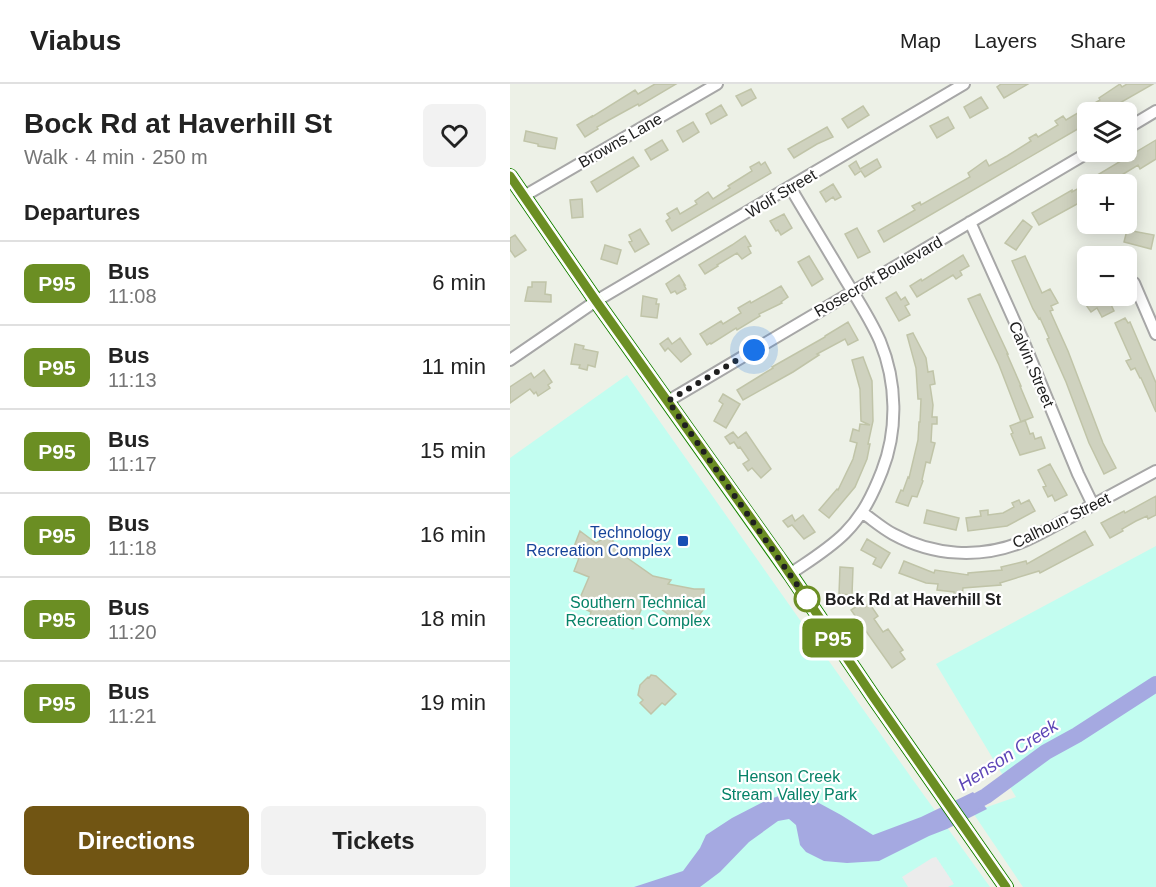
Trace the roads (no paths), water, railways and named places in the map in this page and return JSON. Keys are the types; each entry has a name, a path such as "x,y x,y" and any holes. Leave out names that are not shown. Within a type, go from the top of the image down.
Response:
{"main road":[{"path":"510,176 790,574 1006,887"}],"street":[{"name":"Browns Lane","path":"524,196 717,84"},
{"name":"Wolf Street","path":"510,360 596,301 964,84"},
{"path":"1137,122 1156,111"},
{"name":"Rosecroft Boulevard","path":"668,401 1077,159"},
{"path":"790,187 876,332 884,350 894,403 887,460 863,513 831,546 790,574"},
{"name":"Calvin Street","path":"970,222 1093,505"},
{"path":"1137,290 1156,334"},
{"name":"Calhoun Street","path":"863,513 894,535 919,546 944,552 967,553 994,550 1019,543 1156,471"}],"waterway":[{"name":"Henson Creek","path":"960,810 986,796 1046,752 1077,735 1156,684"}],"place":[{"name":"Technology Recreation Complex","path":"683,541"},
{"name":"Bock Rd at Haverhill St","path":"807,599"}],"park label":[{"name":"Southern Technical Recreation Complex","path":"638,611"},
{"name":"Henson Creek Stream Valley Park","path":"789,785"}]}
